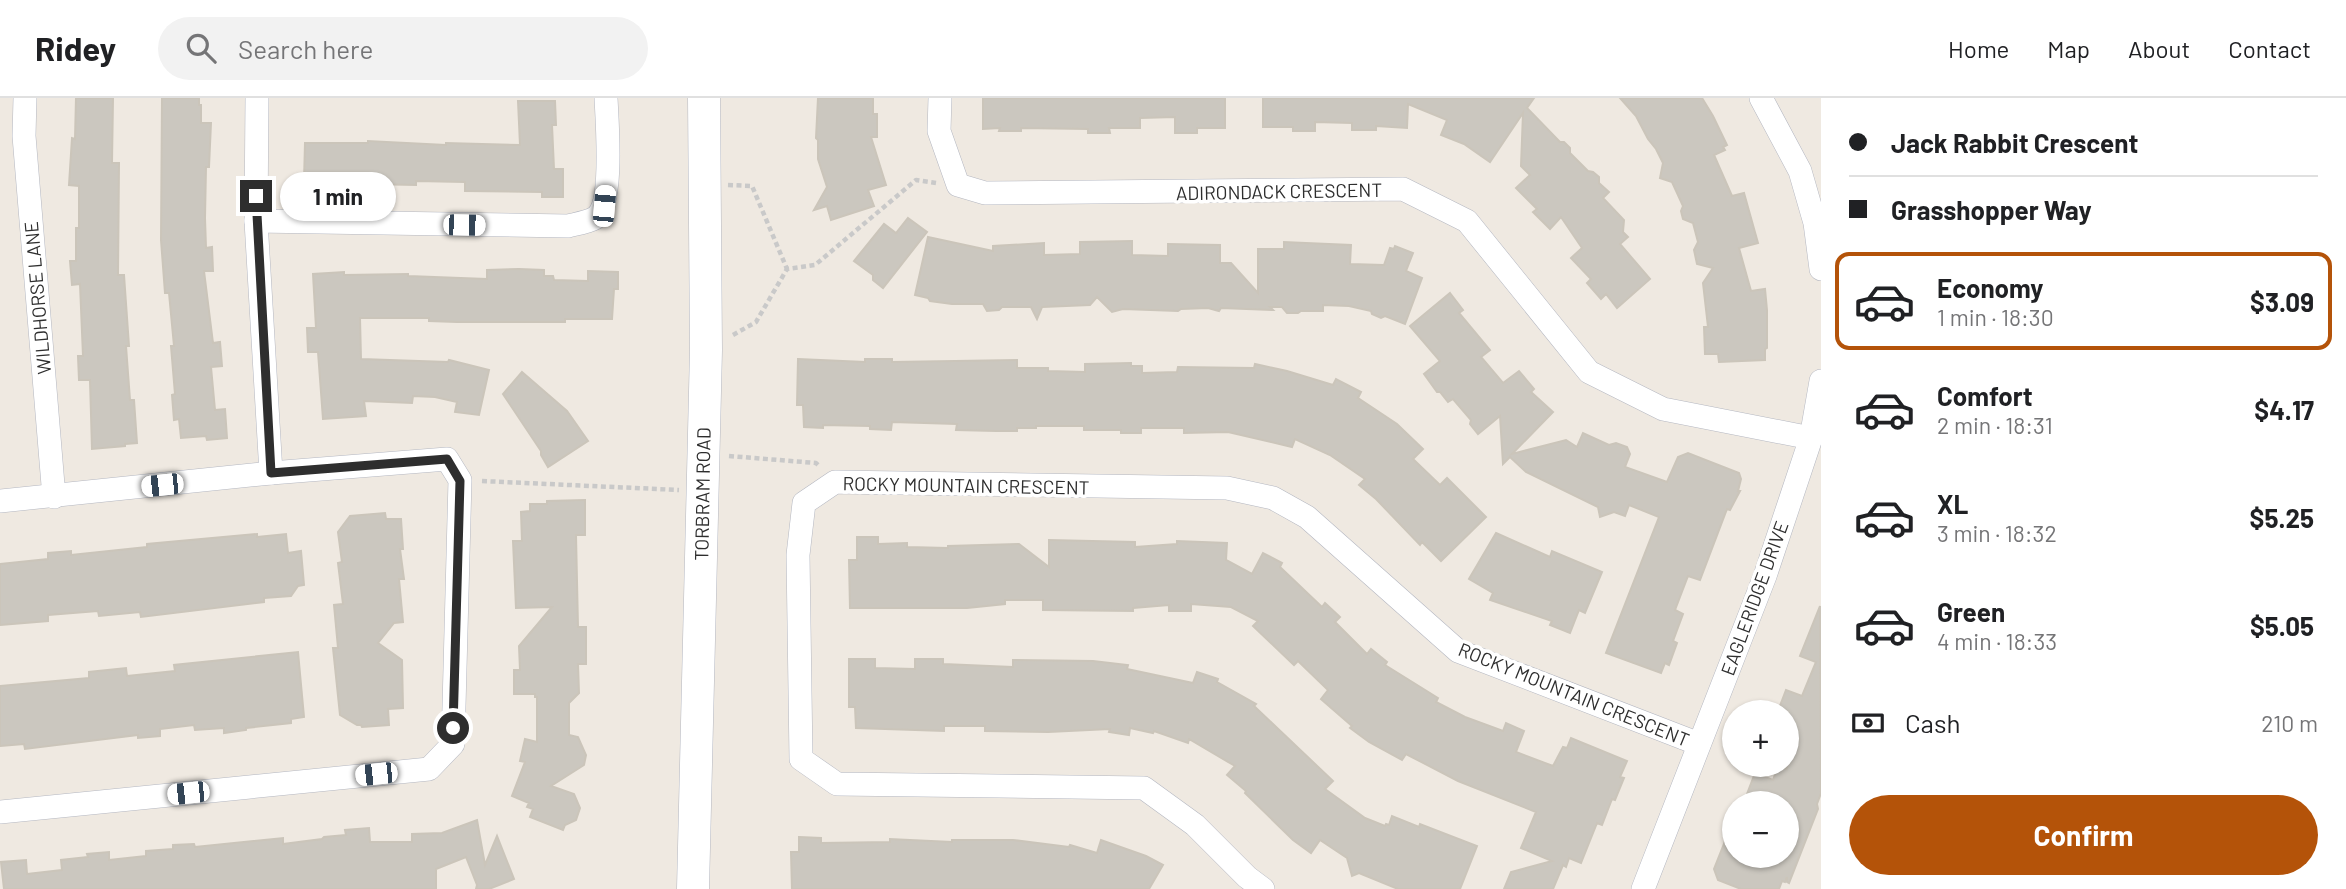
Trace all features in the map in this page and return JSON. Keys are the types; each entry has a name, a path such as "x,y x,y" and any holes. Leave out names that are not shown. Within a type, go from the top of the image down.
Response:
{"main road":[{"name":"TORBRAM ROAD","path":"693,889 706,350 704,98"}],"street":[{"name":"WILDHORSE LANE","path":"25,98 24,136 54,497"},
{"path":"257,98 256,221 271,473"},
{"path":"256,221 568,226 596,218 604,206 608,153 606,98"},
{"path":"940,98 939,131 958,185"},
{"path":"1761,98 1800,171 1815,223 1821,269"},
{"name":"ADIRONDACK CRESCENT","path":"958,185 985,193 1403,189 1467,221 1589,372 1663,409 1811,438"},
{"name":"EAGLERIDGE DRIVE","path":"1643,889 1765,576 1811,438 1821,381"},
{"path":"0,501 271,473 447,459 460,481 453,744 429,769 0,812"},
{"name":"ROCKY MOUNTAIN CRESCENT","path":"1263,889 1247,877 1195,825 1144,788 836,784 801,759 798,555 804,503 835,482 1227,488 1273,498 1307,517 1458,651 1699,744"}],"path":[{"path":"787,269 816,265 916,180 958,185"},
{"path":"705,184 752,186 787,269"},
{"path":"706,350 756,322 787,269"},
{"path":"703,454 816,463 835,482"},
{"path":"460,481 702,491"}],"building":[{"path":"76,98 113,98 112,163 119,163 118,275 124,275 130,400 134,400 137,443 125,446 92,449 90,380 79,380 78,356 83,356 80,284 72,285 70,261 76,261 79,186 69,185 72,138 75,139"},
{"path":"162,98 199,98 201,123 211,123 209,167 206,167 205,218 206,248 212,247 213,271 204,271 213,343 220,342 222,366 211,367 215,410 225,409 227,438 181,438 179,419 174,420 171,346 174,346 169,293 165,293 161,240"},
{"path":"818,98 873,98 873,114 877,114 877,137 871,137 886,185 868,190 874,206 831,220 827,206 814,210 827,187 818,159"},
{"path":"983,98 1225,98 1225,128 1197,128 1197,133 1175,133 1175,117 1140,118 1140,128 1109,128 1110,133 1088,133 1088,129 1021,128 1021,131 999,131 1000,128 983,129"},
{"path":"1263,98 1534,98 1527,108 1560,142 1570,148 1570,153 1588,171 1599,177 1599,183 1609,192 1603,198 1624,220 1623,232 1628,237 1620,244 1650,279 1617,308 1606,294 1601,299 1587,283 1591,279 1571,258 1582,248 1561,217 1550,229 1533,212 1537,209 1516,188 1530,175 1521,166 1523,113 1490,162 1464,144 1441,135 1447,120 1408,104 1407,128 1376,126 1376,130 1352,130 1352,123 1315,122 1315,131 1293,131 1293,127 1263,127"},
{"path":"1620,98 1702,98 1713,116 1727,145 1723,147 1725,150 1714,155 1732,196 1744,193 1758,243 1739,248 1751,291 1765,289 1765,360 1719,362 1718,354 1705,354 1704,327 1708,327 1703,283 1713,268 1697,264 1694,250 1698,242 1693,223 1683,219 1683,206 1672,182 1660,178 1663,163 1656,149 1636,116"},
{"path":"518,101 555,101 556,125 552,125 554,169 563,169 563,197 542,197 542,192 465,191 465,182 416,181 416,185 368,184 368,181 304,181 305,143 368,141 520,145"},
{"path":"908,218 927,232 883,288 873,280 873,275 854,261 884,224 896,233"},
{"path":"928,237 993,251 993,246 1044,243 1044,255 1080,254 1080,242 1132,241 1132,255 1168,256 1168,244 1220,245 1220,263 1231,263 1258,293 1258,249 1284,249 1284,242 1351,245 1350,264 1384,265 1390,248 1394,249 1395,246 1413,253 1406,271 1422,278 1405,324 1349,306 1323,305 1323,311 1298,313 1287,313 1282,307 1270,307 1273,310 1123,309 1112,312 1097,297 1090,305 1042,307 1037,319 1031,307 1002,307 999,310 987,311 983,304 952,304 930,301 915,295"},
{"path":"487,270 544,270 544,276 553,276 554,280 588,281 588,271 618,272 618,289 614,289 612,319 457,322 429,321 429,318 360,318 361,359 449,360 489,370 479,415 455,412 457,402 413,396 412,403 364,401 366,416 323,419 318,352 308,352 307,328 316,328 313,274 344,272 344,275 408,274 487,279"},
{"path":"1450,293 1463,310 1459,313 1490,350 1481,357 1503,383 1519,371 1534,389 1531,392 1553,412 1512,454 1566,440 1577,447 1583,433 1609,445 1616,443 1627,447 1630,454 1625,467 1667,482 1678,457 1688,453 1739,473 1740,491 1730,510 1727,509 1700,580 1688,576 1675,610 1683,614 1673,641 1677,643 1669,665 1665,663 1661,673 1606,653 1659,517 1629,505 1625,516 1614,512 1600,517 1598,507 1526,472 1510,457 1503,464 1500,416 1478,434 1470,424 1471,420 1453,399 1448,402 1424,374 1440,361 1410,326"},
{"path":"798,359 865,362 865,359 892,359 892,362 1017,360 1017,368 1085,372 1085,364 1131,363 1131,366 1142,366 1142,373 1177,372 1178,367 1254,368 1255,364 1333,385 1336,379 1361,392 1358,398 1397,424 1423,449 1413,459 1440,485 1447,478 1486,517 1441,561 1422,542 1420,545 1359,485 1365,479 1330,455 1295,439 1292,447 1228,432 1184,433 1184,428 1141,428 1141,433 1121,433 1121,430 1084,430 1084,426 1036,426 1017,428 1017,431 996,431 956,430 957,424 892,422 891,430 870,429 870,426 804,427 803,405 797,405"},
{"path":"522,372 567,411 588,441 548,467 541,451 503,394"},
{"path":"585,500 585,535 576,535 578,627 586,627 586,664 578,664 579,693 569,703 569,735 578,737 586,755 584,765 551,786 574,794 580,808 576,820 565,825 563,830 530,817 533,809 527,807 529,803 512,796 525,762 520,761 525,739 537,742 537,697 535,694 514,694 514,670 520,670 519,646 552,607 516,608 513,541 522,541 521,512 530,511 530,504"},
{"path":"385,513 386,519 401,519 403,549 400,549 404,579 399,579 403,622 394,623 378,643 402,660 403,708 388,709 389,725 362,727 340,715 333,648 338,648 334,605 343,604 338,563 342,562 338,532 350,516"},
{"path":"1496,533 1550,557 1552,551 1602,572 1585,613 1579,610 1570,633 1550,625 1552,621 1490,600 1493,593 1469,579"},
{"path":"257,534 257,537 286,534 288,553 301,551 304,585 298,586 291,596 264,598 264,602 141,617 140,612 99,616 98,611 48,615 48,621 0,625 0,564 48,559 48,553 71,551 71,555 147,547 147,544"},
{"path":"857,537 878,537 878,544 907,543 907,547 1019,544 1049,567 1049,540 1135,542 1135,547 1177,544 1177,541 1227,543 1226,560 1252,574 1263,553 1282,563 1280,567 1322,607 1325,603 1340,617 1335,622 1367,654 1371,649 1387,662 1385,665 1438,698 1436,702 1465,717 1503,731 1506,723 1524,731 1516,752 1553,766 1571,738 1627,761 1620,777 1624,778 1602,825 1597,823 1581,863 1569,858 1566,867 1563,865 1553,889 1504,889 1511,872 1552,861 1521,848 1536,812 1458,781 1406,754 1402,760 1369,742 1350,728 1352,726 1321,699 1328,690 1298,661 1294,665 1253,626 1258,621 1231,607 1191,604 1191,611 1169,611 1169,605 1133,608 1133,611 1043,610 1043,600 1005,600 1005,604 967,608 850,608 849,560 857,560"},
{"path":"1820,606 1821,793 1818,809 1799,857 1799,791 1748,791 1753,777 1773,780 1774,777 1799,777 1799,700 1782,700 1786,690 1802,696 1816,662 1800,656"},
{"path":"298,652 304,717 291,719 291,723 224,733 224,728 195,730 194,725 160,729 160,736 138,738 138,735 25,749 24,744 0,746 0,686 89,678 89,672 126,668 127,676 175,671 174,665"},
{"path":"849,659 875,659 875,668 915,669 915,659 943,659 943,664 1013,667 1013,660 1093,661 1128,665 1127,669 1193,683 1197,672 1218,679 1217,682 1256,704 1254,706 1333,781 1325,789 1365,818 1385,826 1389,825 1392,816 1477,846 1460,889 1398,889 1359,873 1352,876 1347,858 1320,840 1311,853 1293,840 1227,775 1235,766 1189,739 1188,743 1154,731 1153,733 1130,728 1129,735 1109,732 1110,729 1048,732 985,731 985,726 944,726 944,731 856,728 855,707 849,707"},
{"path":"477,820 485,865 497,836 514,879 489,889 476,889 477,885 466,857 436,869 436,889 4,889 1,862 26,860 27,874 62,870 61,860 88,857 87,854 109,852 109,860 146,856 146,851 173,849 173,845 194,844 195,847 283,838 283,844 346,835 345,830 369,828 370,842 412,842 412,834 442,833"},
{"path":"799,837 821,838 821,843 890,842 890,839 952,842 1013,840 1070,845 1097,853 1101,840 1163,865 1149,889 792,889 791,852 799,852"},
{"path":"1722,849 1722,868 1795,868 1789,883 1787,877 1779,889 1741,889 1718,880 1714,869"}],"route":[{"path":"256,196 271,473 447,459 460,481 453,728"}]}
